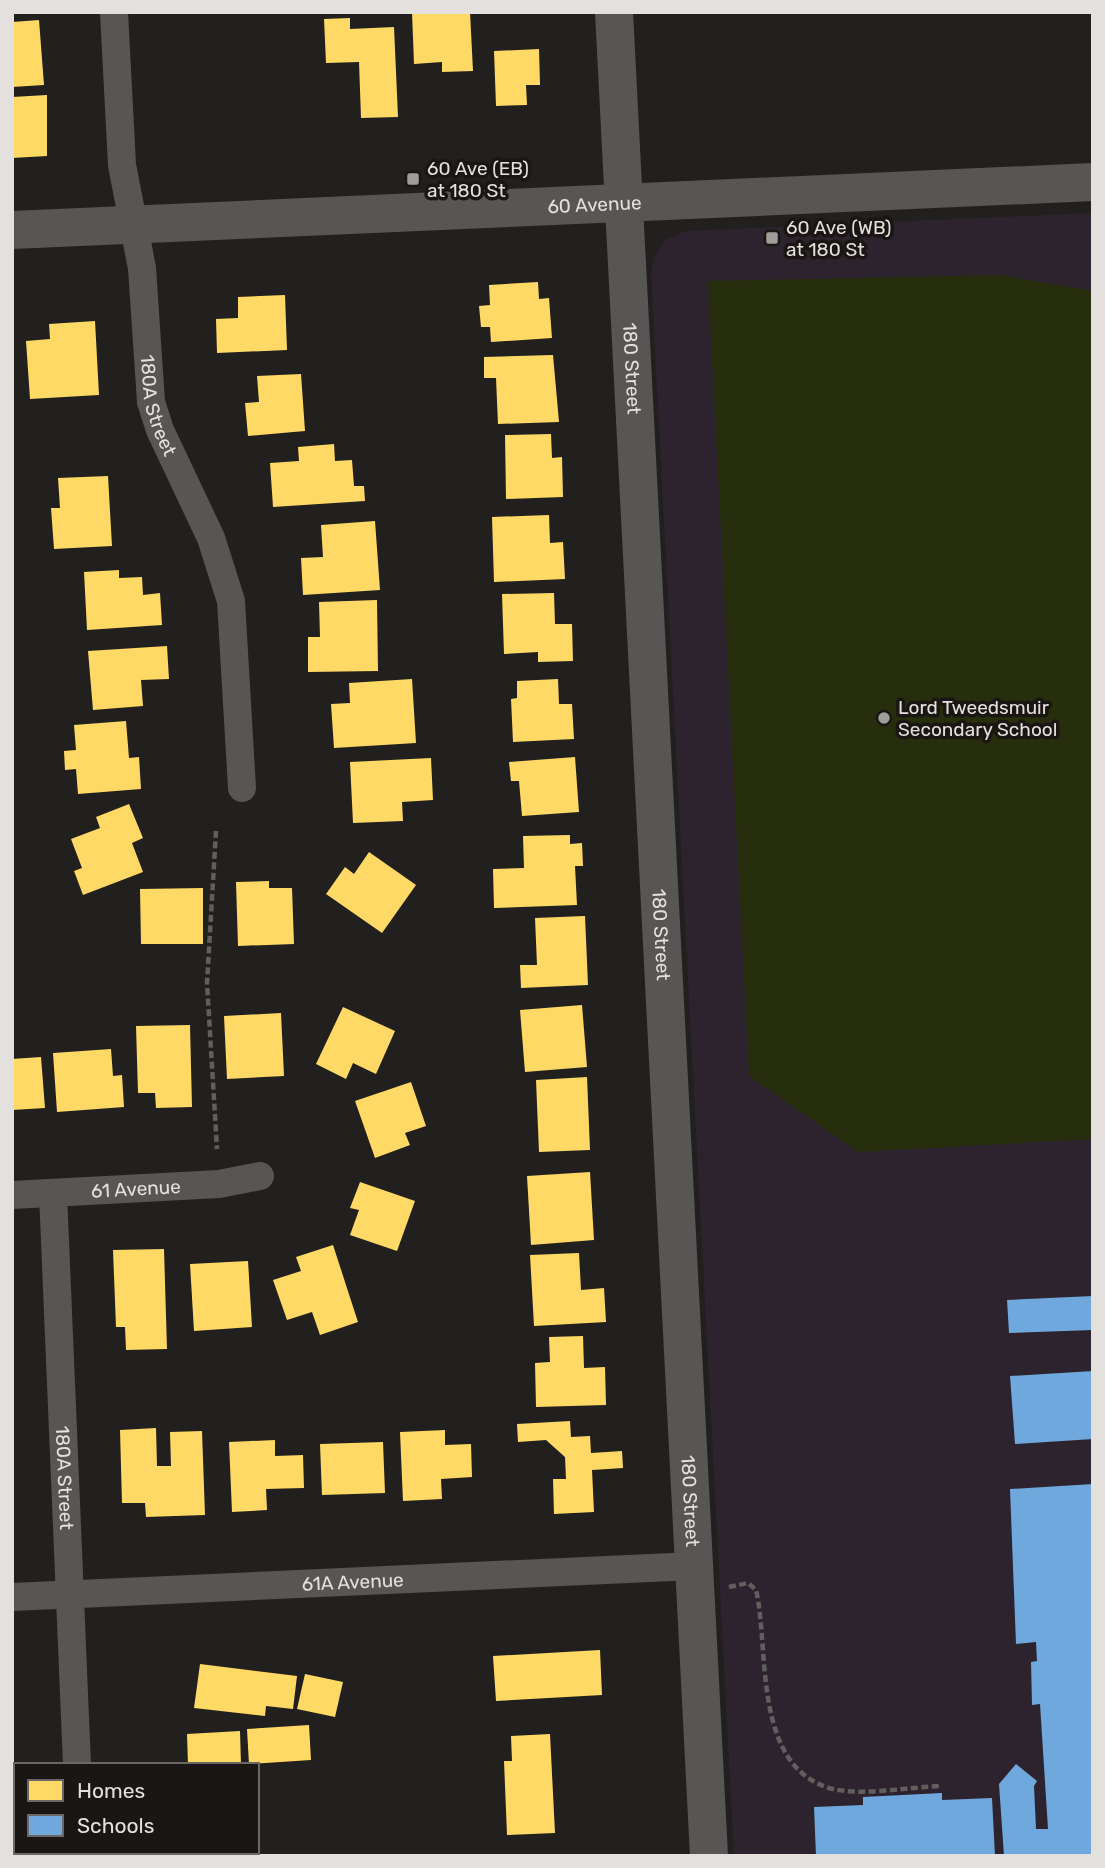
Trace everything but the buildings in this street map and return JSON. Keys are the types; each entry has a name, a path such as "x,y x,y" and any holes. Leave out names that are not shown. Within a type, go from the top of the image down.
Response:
{"street":[{"name":"180A Street","path":"114,12 122,166 142,268 151,402 160,430 211,538 231,601 242,788"},
{"name":"180 Street","path":"614,12 709,1856"},
{"name":"60 Avenue","path":"12,230 1093,181"},
{"name":"61 Avenue","path":"12,1195 219,1184 260,1176"},
{"name":"180A Street","path":"53,1193 78,1763"},
{"name":"61A Avenue","path":"12,1597 694,1566"}],"path":[{"path":"216,831 207,983 217,1149"},
{"path":"724,1593 727,1588 740,1582 754,1585 757,1590 765,1690 770,1713 786,1751 807,1774 833,1788 849,1790 941,1786"}],"shaded area":[{"name":"Lord Tweedsmuir Secondary School","path":"1093,213 1093,1856 734,1856 651,272 654,258 665,240 686,231"}],"green space":[{"path":"1000,275 1093,291 1093,1139 858,1152 749,1076 708,281"}],"place":[{"name":"60 Ave (EB) at 180 St","path":"413,179"},
{"name":"60 Ave (WB) at 180 St","path":"772,238"},
{"name":"Lord Tweedsmuir Secondary School","path":"884,718"}]}
